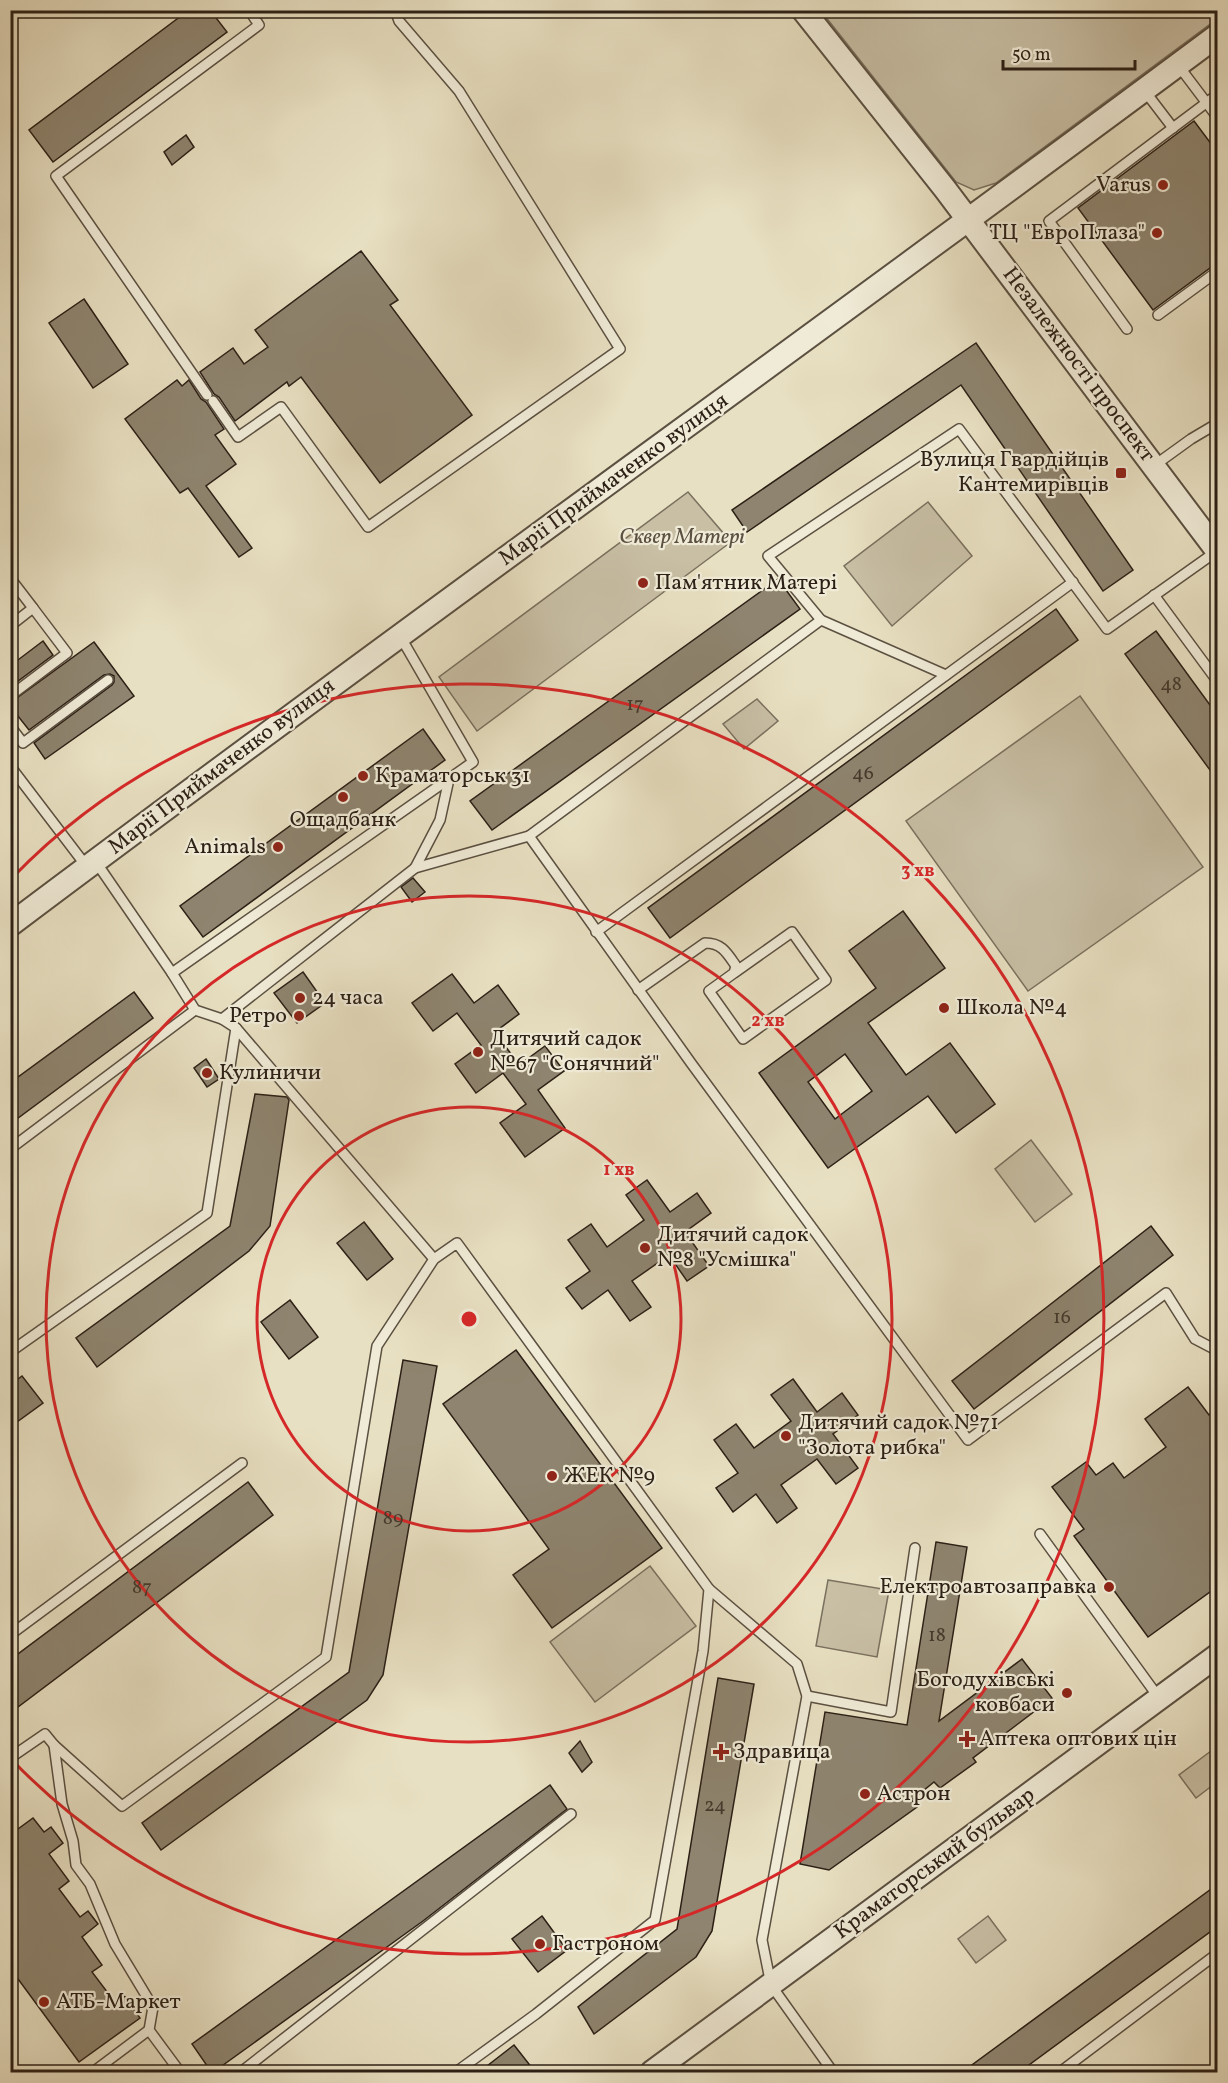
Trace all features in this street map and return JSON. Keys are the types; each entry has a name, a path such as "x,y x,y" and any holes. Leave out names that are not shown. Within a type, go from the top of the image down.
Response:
{"street":[{"name":"Незалежності проспект","path":"803,10 968,221 1154,465 1217,552"},
{"name":"Марії Приймаченко вулиця","path":"10,925 1218,35"},
{"name":"Краматорський бульвар","path":"652,2073 1218,1655"}],"lane":[{"path":"249,10 260,25 56,176 238,437 281,407 368,527 620,349 459,92 399,21 395,10"},
{"path":"1178,65 1218,118"},
{"path":"1144,90 1173,128"},
{"path":"1127,329 1050,221 1218,94"},
{"path":"1158,315 1218,271"},
{"path":"1154,465 1218,423"},
{"path":"946,675 821,620 768,556 959,429 1107,629 1217,552"},
{"path":"10,578 67,653 10,696"},
{"path":"596,932 1073,582"},
{"path":"1154,595 1218,682"},
{"path":"10,626 33,608"},
{"path":"222,1020 415,868 529,836 821,620"},
{"path":"172,973 473,762 400,636"},
{"path":"10,726 23,743 108,680"},
{"path":"10,766 91,864 172,973 195,1010 236,1028 434,1259"},
{"path":"415,868 440,820 449,779"},
{"path":"529,836 638,990 968,1440 1166,1293 1195,1339 1218,1351"},
{"path":"792,932 826,980 743,1038 709,991 738,968 792,932"},
{"path":"638,990 705,943 714,943 722,947 738,968"},
{"path":"10,1149 195,1010"},
{"path":"10,1352 207,1213 236,1028"},
{"path":"10,1758 45,1734 54,1745 122,1806 326,1657 376,1346 434,1259 457,1243 709,1589 797,1665 807,1696 762,1940 771,1985 834,2073"},
{"path":"10,1635 242,1463"},
{"path":"1040,1534 1159,1698"},
{"path":"807,1696 891,1712 915,1548"},
{"path":"456,2073 536,2014 655,1920 703,1651 709,1589"},
{"path":"54,1745 62,1804 73,1841 76,1865 90,1884 115,1944 153,2007 149,2030 93,2073"},
{"path":"241,2073 571,1814"},
{"path":"1060,2073 1218,1953"},
{"path":"149,2030 180,2073"}],"green space":[{"path":"1217,10 1217,19 996,183 974,190 956,182 821,11"},
{"name":"Сквер Матері","path":"688,492 731,542 477,731 439,677"},
{"path":"928,502 972,556 892,626 844,566"},
{"path":"1080,696 1203,867 1028,991 906,821"},
{"path":"757,699 778,721 744,749 723,724"},
{"path":"1031,1140 1072,1194 1035,1222 995,1169"},
{"path":"650,1566 696,1626 595,1702 550,1642"},
{"path":"828,1580 889,1590 877,1657 816,1646"},
{"path":"1215,1748 1217,1751 1217,1782 1196,1798 1179,1775"},
{"path":"988,1916 1006,1940 976,1963 958,1939"}],"building":[{"path":"189,10 210,10 227,32 53,162 29,130"},
{"name":"ТЦ \"ЕвроПлаза\"","path":"1194,121 1218,153 1218,262 1153,310 1078,208"},
{"path":"186,135 194,147 172,165 164,152"},
{"path":"361,251 398,300 390,305 472,415 380,483 301,377 289,386 287,382 235,421 200,372 233,348 244,364 268,347 255,330"},
{"path":"84,299 128,364 93,388 49,323"},
{"path":"976,343 1133,570 1103,591 961,385 747,532 732,510"},
{"path":"177,380 182,386 189,380 224,429 215,435 236,464 206,486 252,548 239,557 188,488 180,493 125,419"},
{"path":"778,579 800,609 492,830 470,801"},
{"path":"1056,609 1078,640 670,938 648,908"},
{"path":"1156,631 1218,716 1218,781 1125,654"},
{"path":"43,641 53,655 10,687 10,666"},
{"path":"94,642 134,696 45,759 34,743 112,685 114,676 104,675 29,730 10,703"},
{"path":"423,729 445,760 203,937 180,906"},
{"path":"413,878 425,892 412,902 401,887"},
{"path":"903,911 945,968 868,1023 906,1075 950,1043 995,1104 956,1133 928,1096 828,1168 759,1073 876,988 849,951","holes":["845,1054 872,1091 835,1119 808,1082"]},
{"name":"24 часа","path":"303,972 325,1003 297,1023 274,993"},
{"path":"452,974 474,1003 498,985 519,1014 495,1032 519,1065 545,1046 564,1071 538,1090 565,1128 525,1157 500,1123 526,1104 503,1073 476,1093 455,1064 481,1045 457,1013 433,1031 412,1003"},
{"path":"134,992 153,1018 10,1124 10,1083"},
{"name":"Кулиничи","path":"206,1059 219,1079 207,1087 194,1068"},
{"path":"255,1094 287,1097 289,1100 270,1226 249,1251 97,1367 76,1338 230,1226"},
{"path":"647,1180 670,1212 697,1193 711,1213 685,1232 709,1266 687,1281 669,1255 632,1281 651,1307 630,1321 608,1290 582,1309 566,1288 590,1271 568,1240 591,1224 607,1247 644,1220 626,1195"},
{"path":"364,1222 393,1259 367,1280 337,1243"},
{"path":"1151,1226 1173,1255 974,1409 952,1381"},
{"path":"290,1300 318,1337 289,1359 261,1322"},
{"name":"ЖЕК №9","path":"516,1350 662,1548 552,1628 513,1575 549,1549 443,1404"},
{"path":"403,1360 437,1366 383,1675 367,1700 161,1850 142,1823 349,1672"},
{"path":"22,1376 43,1403 10,1427 10,1385"},
{"path":"793,1379 817,1412 842,1393 858,1415 833,1434 858,1468 836,1484 817,1459 781,1485 797,1508 777,1523 756,1494 733,1512 716,1488 738,1473 714,1440 736,1424 754,1448 791,1421 771,1395"},
{"path":"1188,1387 1209,1415 1218,1408 1218,1586 1148,1637 1074,1536 1084,1529 1052,1487 1086,1462 1096,1475 1113,1463 1124,1478 1166,1447 1145,1419"},
{"path":"248,1482 273,1515 10,1713 10,1660"},
{"name":"Астрон","path":"936,1542 967,1547 939,1721 1022,1659 1052,1698 973,1758 976,1762 940,1788 934,1782 912,1800 917,1807 829,1870 800,1864 825,1712 907,1725"},
{"path":"718,1678 754,1684 712,1931 696,1957 594,2034 578,2007 677,1929"},
{"path":"580,1741 592,1762 582,1772 569,1753"},
{"path":"550,1785 567,1809 423,1921 212,2073 192,2044"},
{"path":"33,1818 44,1832 51,1827 63,1843 49,1854 69,1881 59,1889 80,1917 88,1911 98,1924 82,1937 102,1965 92,1972 114,2001 123,1994 140,2018 79,2062 10,1968 10,1835"},
{"path":"1218,1884 1218,1926 1018,2073 961,2073"},
{"name":"Гастроном","path":"542,1916 567,1950 538,1972 512,1939"},
{"path":"514,2045 536,2073 478,2073"}],"place":[{"name":"Varus","path":"1163,185"},
{"name":"ТЦ \"ЕвроПлаза\"","path":"1157,233"},
{"name":"Вулиця Гвардійців Кантемирівців","path":"1121,473"},
{"name":"Пам'ятник Матері","path":"643,583"},
{"name":"Краматорськ 31","path":"363,776"},
{"name":"Ощадбанк","path":"343,797"},
{"name":"Animals","path":"278,847"},
{"name":"24 часа","path":"300,998"},
{"name":"Школа №4","path":"944,1008"},
{"name":"Ретро","path":"299,1016"},
{"name":"Дитячий садок №67 \"Сонячний\"","path":"478,1052"},
{"name":"Кулиничи","path":"207,1073"},
{"name":"Дитячий садок №8 \"Усмішка\"","path":"645,1248"},
{"name":"Дитячий садок №71 \"Золота рибка\"","path":"786,1436"},
{"name":"ЖЕК №9","path":"552,1476"},
{"name":"Електроавтозаправка","path":"1109,1587"},
{"name":"Богодухівські ковбаси","path":"1067,1693"},
{"name":"Аптека оптових цін","path":"967,1739"},
{"name":"Здравица","path":"721,1752"},
{"name":"Астрон","path":"865,1794"},
{"name":"Гастроном","path":"540,1944"},
{"name":"АТБ-Маркет","path":"44,2002"}]}
